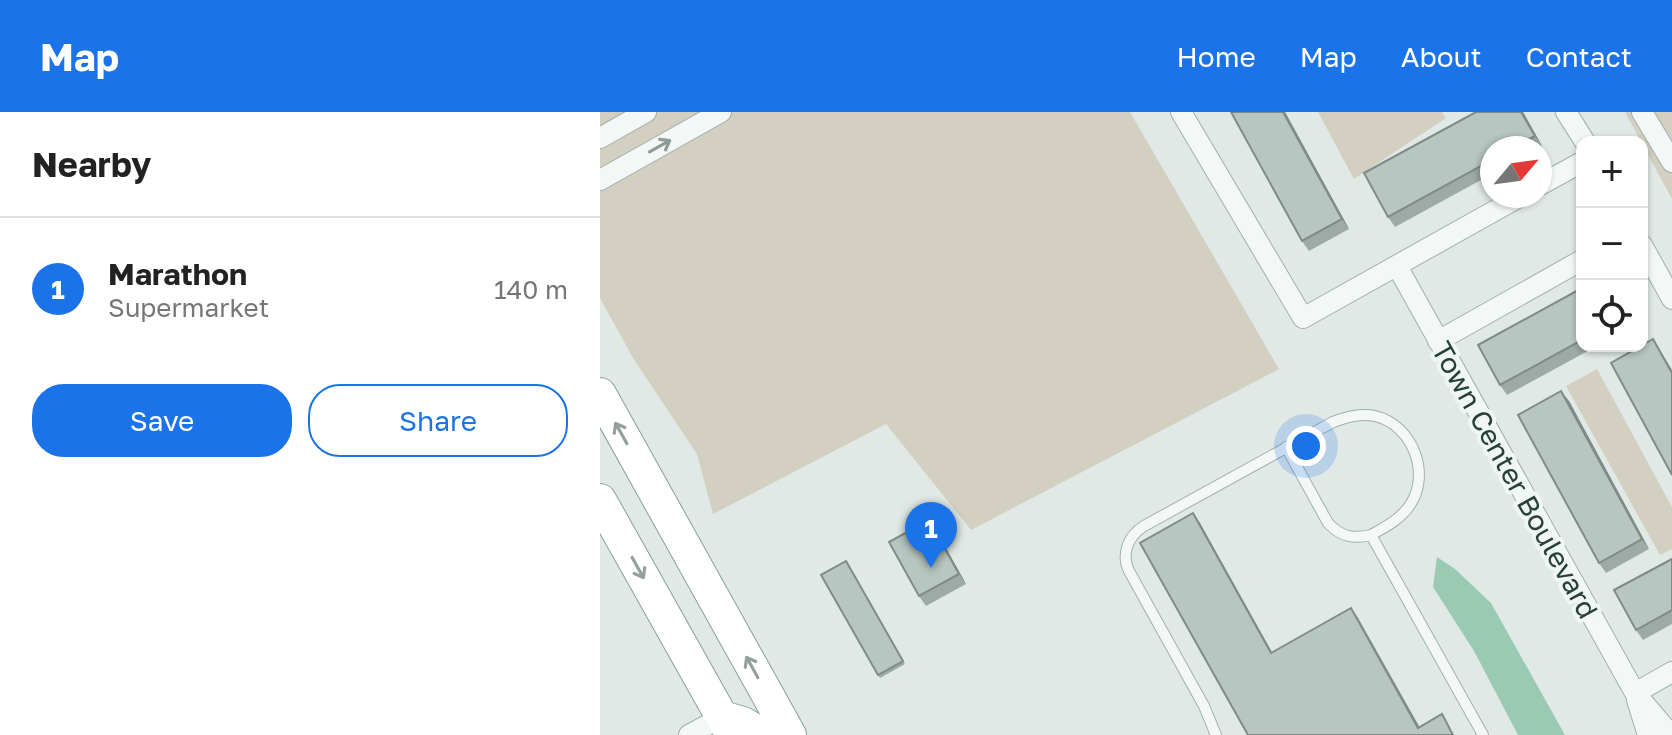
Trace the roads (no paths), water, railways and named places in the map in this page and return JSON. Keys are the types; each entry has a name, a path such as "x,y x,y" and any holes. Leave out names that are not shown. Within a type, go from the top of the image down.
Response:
{"highway":[{"path":"600,394 790,735"},
{"path":"600,500 614,535 727,726 743,723 763,735"}],"street":[{"path":"600,138 646,112"},
{"path":"600,180 721,112"},
{"path":"1181,112 1303,318 1500,208"},
{"path":"1566,112 1581,136"},
{"path":"1642,112 1672,162"},
{"path":"1552,178 1576,165"},
{"path":"1648,256 1672,299"},
{"path":"1438,341 1576,263"},
{"name":"Town Center Boulevard","path":"1397,266 1635,693 1671,735"},
{"path":"1635,693 1672,672"},
{"name":"Town Center Boulevard","path":"1635,693 1648,735"},
{"path":"689,735 727,726"}],"lane":[{"path":"1216,735 1204,706 1125,564 1126,546 1136,531 1286,447 1348,417 1376,416 1399,427 1415,452 1417,491 1404,512 1371,535 1346,537 1328,523 1286,447"},
{"path":"1371,535 1483,735"}],"place":[{"name":"Marathon","path":"931,568"}]}
